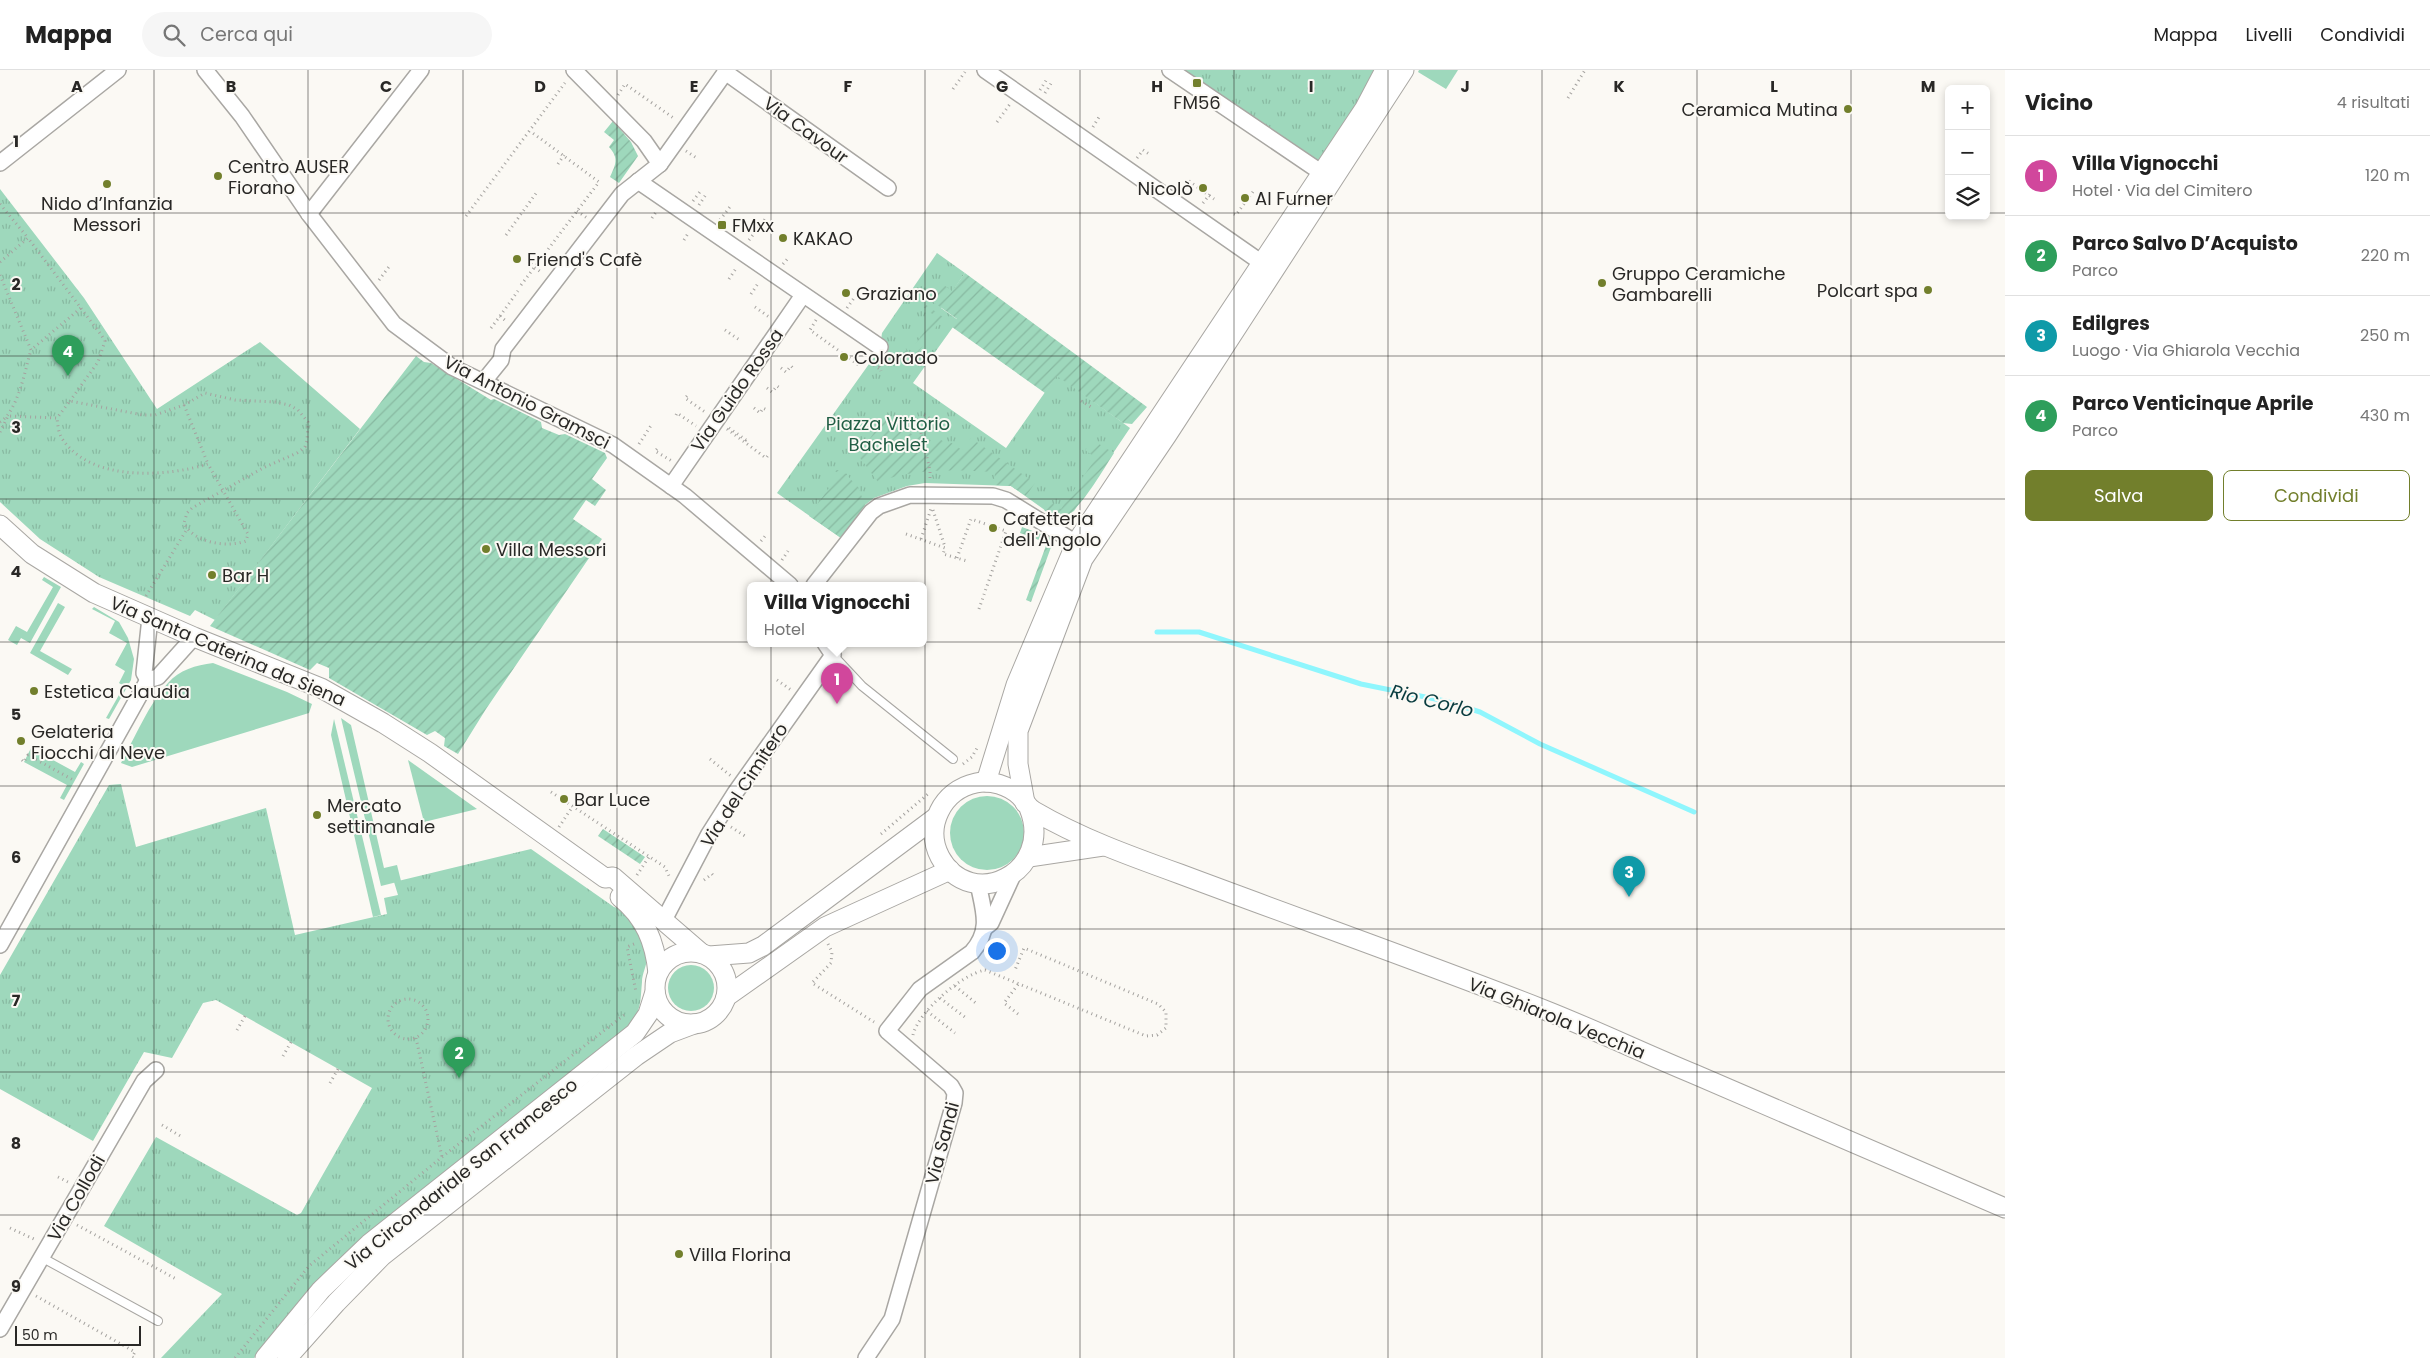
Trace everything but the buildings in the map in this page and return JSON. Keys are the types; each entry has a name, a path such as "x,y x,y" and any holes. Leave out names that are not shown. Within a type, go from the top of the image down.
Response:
{"street":[{"path":"0,163 118,70"},
{"name":"Via Antonio Gramsci","path":"205,70 242,116 309,214 394,324 452,367 613,445 671,486 786,582"},
{"path":"309,214 421,70"},
{"path":"575,70 644,141 660,164"},
{"path":"985,70 1262,263"},
{"path":"1170,70 1322,173"},
{"path":"986,782 1016,685 1076,544 1365,108 1385,70"},
{"path":"986,927 991,923 1013,875 1029,857 1035,832 1018,764 1018,731 1083,559 1167,435 1404,70"},
{"path":"484,381 500,360 503,349 622,194 660,164 726,71"},
{"name":"Via Cavour","path":"726,71 888,188"},
{"path":"638,181 880,347"},
{"name":"Via Guido Rossa","path":"671,486 803,295"},
{"path":"816,582 871,512 879,506 910,495 971,495 1000,498 1076,544"},
{"name":"Via Santa Caterina da Siena","path":"0,525 32,554 94,593 194,637 321,688 375,718 430,753 605,878 613,877 705,955"},
{"path":"148,680 144,673 150,618"},
{"path":"0,945 148,680 158,677 194,637"},
{"name":"Via del Cimitero","path":"664,920 709,834 829,649"},
{"path":"1013,875 991,883 978,883 962,878 950,870 935,846 934,831 936,818 942,804 953,793 966,785 986,782 1008,788 1027,805"},
{"name":"Via Ghiarola Vecchia","path":"1027,805 1103,846 1545,1010 2005,1208"},
{"path":"705,955 721,967 727,981 726,997 722,1007 714,1016 694,1024 676,1021 668,1016 657,1001 657,983 664,964 673,956 684,952 705,955 749,953 764,946 936,818"},
{"name":"Via Ghiarola Vecchia","path":"1029,857 1103,846"},
{"path":"726,997 825,927 950,870"},
{"name":"Via Santa Caterina da Siena","path":"605,878 605,885 632,907 651,937 657,983"},
{"path":"887,1031 920,989 972,952 983,936 986,927 978,883"},
{"name":"Via Circondariale San Francesco","path":"265,1358 321,1290 369,1244 635,1033 648,1014 657,983"},
{"name":"Via Circondariale San Francesco","path":"286,1358 382,1256 636,1056 670,1033 694,1024"},
{"name":"Via Sandi","path":"866,1358 892,1319 954,1103 955,1093 951,1086 887,1031"},
{"name":"Via Collodi","path":"0,1329 144,1081 156,1070"}],"lane":[{"path":"829,649 862,686 953,760"},
{"path":"42,1257 158,1321"}],"path":[{"path":"466,216 575,70"},
{"path":"1568,98 1585,70"},
{"path":"953,90 965,72"},
{"path":"1038,93 1047,79"},
{"path":"1043,96 1052,82"},
{"path":"610,106 626,84 678,120 673,127"},
{"path":"997,122 1010,104"},
{"path":"1091,130 1099,117"},
{"path":"522,286 599,182 530,130"},
{"path":"683,150 698,159"},
{"path":"1135,161 1143,150 1149,154 1150,152"},
{"path":"558,164 564,156"},
{"path":"1189,182 1214,199"},
{"path":"692,204 702,189"},
{"path":"1234,214 1236,215 1255,189"},
{"path":"506,235 537,192"},
{"path":"697,208 707,193"},
{"path":"1201,206 1210,195"},
{"path":"0,204 82,307 105,341 98,362 57,418"},
{"path":"718,222 732,204"},
{"path":"747,242 767,219"},
{"path":"0,262 28,238"},
{"path":"372,288 391,264"},
{"path":"729,280 738,265"},
{"path":"0,276 31,350"},
{"path":"751,294 760,279"},
{"path":"500,316 518,291"},
{"path":"847,308 854,298"},
{"path":"0,432 14,403 31,350 82,307"},
{"path":"754,307 772,319"},
{"path":"818,318 810,330 860,366"},
{"path":"725,330 741,341"},
{"path":"870,362 881,371"},
{"path":"781,368 786,372 791,366 793,368"},
{"path":"767,388 772,392 777,386 780,388"},
{"path":"70,401 143,415 155,415 184,406 205,392 235,400 275,402 289,405 298,410 308,422 305,447 297,453 269,465 223,491 187,513 184,523 187,529 200,538 225,544 246,541 245,529 223,491 208,464 184,406"},
{"path":"687,396 685,398 706,413"},
{"path":"1082,401 1091,407"},
{"path":"754,408 760,413 763,408 767,410"},
{"path":"676,415 678,413 697,427"},
{"path":"924,415 929,418"},
{"path":"0,422 8,416 57,418"},
{"path":"57,418 63,440 76,453 103,468 165,473 208,464"},
{"path":"636,450 652,424"},
{"path":"748,438 746,440 726,427 766,458 770,453"},
{"path":"921,433 930,470 930,485"},
{"path":"657,449 655,451 674,462"},
{"path":"921,539 932,506 945,548 943,554 966,561"},
{"path":"958,558 971,519 1006,531 979,608"},
{"path":"144,599 187,529"},
{"path":"906,534 945,548"},
{"path":"777,680 794,692"},
{"path":"957,770 972,757 980,742"},
{"path":"22,760 24,762 28,755 76,782"},
{"path":"710,759 733,778"},
{"path":"874,840 934,789"},
{"path":"551,792 666,867 672,884"},
{"path":"558,829 572,806"},
{"path":"724,823 745,836"},
{"path":"634,880 649,856"},
{"path":"699,884 712,874 714,876"},
{"path":"826,941 832,952 831,963 812,982 887,1031"},
{"path":"633,999 636,992 627,947 640,942"},
{"path":"913,1042 914,1030 927,1011 940,998 973,974 985,970 1146,1036 1151,1037 1162,1033 1167,1023 1166,1012 1158,1004 1024,948 1015,970"},
{"path":"1018,1014 1004,1003 1019,983"},
{"path":"955,986 978,1004"},
{"path":"940,998 966,1018"},
{"path":"411,999 417,1001 426,1010 428,1016 426,1029 416,1038 403,1038 392,1031 388,1018 398,1002 411,999"},
{"path":"927,1011 955,1032"},
{"path":"235,1358 309,1266 442,1157 628,1012"},
{"path":"237,1030 245,1016"},
{"path":"416,1038 442,1157"},
{"path":"283,1056 291,1042"},
{"path":"330,1082 338,1069"},
{"path":"162,1125 182,1137"},
{"path":"58,1177 71,1184"},
{"path":"74,1223 178,1280"},
{"path":"10,1228 39,1241"},
{"path":"33,1294 135,1352 132,1356 135,1358"}],"green space":[{"path":"1177,70 1393,70 1329,172"},
{"path":"1419,70 1458,70 1446,89 1418,72"},
{"path":"613,121 631,142 638,156 619,183 610,177 616,161 609,147 614,140 604,132"},
{"path":"0,189 84,298 157,409 260,342 360,429 215,620 195,610 190,616 99,577 40,539 0,502"},
{"name":"Piazza Vittorio Bachelet","path":"937,253 965,273 941,308 958,320 913,383 1006,448 1057,375 1130,428 1074,511 1062,518 1056,518 1011,486 925,483 907,486 874,498 865,505 841,538 777,493 874,357 880,347 882,333"},
{"path":"965,273 1147,407 1132,424 1123,423 1057,376 1045,393 952,327 957,319 929,299 940,282 952,291"},
{"path":"925,304 943,317 912,361 897,351 901,346 910,352 935,316 923,307"},
{"path":"416,356 424,362 431,363 491,400 494,399 541,422 542,428 559,435 565,434 605,453 607,458 592,479 606,490 595,506 586,500 573,519 602,539 486,709 458,754 444,746 445,738 435,731 427,735 329,678 329,668 317,663 310,670 210,626"},
{"path":"886,416 916,437 919,432 936,444 940,439 948,445 950,442 962,450 971,438 1035,483 1026,496 1011,486 994,485 995,472 921,472 878,482 858,455"},
{"path":"1094,441 1114,453 1075,509 1061,518 1054,517 1044,510 1050,502 1061,509 1096,458 1085,450"},
{"path":"842,470 858,487 865,505 841,538 809,516 839,474 835,471"},
{"path":"1022,527 1054,539 1031,602 1026,600 1047,543 1020,533"},
{"path":"44,577 61,587 30,643 21,638 17,645 8,640 16,626 27,632 53,587 42,580"},
{"path":"58,603 65,607 40,651 72,669 68,675 30,653"},
{"path":"94,607 119,622 128,638 134,659 131,680 109,719 106,718 124,686 119,683 125,671 115,665 127,643 109,633 115,621 92,609"},
{"path":"213,663 287,692 312,704 309,713 132,767 121,763 149,710 172,678 188,669"},
{"path":"341,718 351,725 384,868 397,865 401,881 381,886"},
{"path":"334,719 381,915 373,917 331,735"},
{"path":"31,748 75,772 81,762 84,764 64,800 60,798 67,785 24,762"},
{"path":"408,760 477,809 424,822"},
{"path":"121,784 136,847 266,808 295,935 387,914 384,898 398,895 394,882 531,849 627,914 641,933 646,948 647,958 639,1006 627,1028 345,1255 297,1304 254,1358 161,1358 222,1294 104,1226 156,1137 297,1215 301,1213 372,1088 216,1000 203,1003 172,1058 144,1052 93,1141 0,1089 0,975 109,785"},
{"path":"987,796 1001,799 1013,807 1021,819 1024,833 1021,847 1013,859 1001,867 987,870 973,867 961,859 953,847 950,833 953,819 961,807 973,799"},
{"path":"603,829 645,857 640,864 598,836"},
{"path":"691,965 704,969 710,975 714,988 710,1001 704,1007 691,1011 678,1007 672,1001 668,988 672,975 678,969"}],"waterway":[{"name":"Rio Corlo","path":"1157,632 1199,632 1361,684 1445,701 1480,712 1540,744 1694,812"}],"place":[{"name":"FM56","path":"1197,83"},
{"name":"Ceramica Mutina","path":"1848,109"},
{"name":"Centro AUSER Fiorano","path":"218,176"},
{"name":"Nido d’Infanzia Messori","path":"107,184"},
{"name":"Nicolò","path":"1203,188"},
{"name":"Al Furner","path":"1245,198"},
{"name":"FMxx","path":"722,225"},
{"name":"KAKAO","path":"783,238"},
{"name":"Friend's Cafè","path":"517,259"},
{"name":"Gruppo Ceramiche Gambarelli","path":"1602,283"},
{"name":"Polcart spa","path":"1928,290"},
{"name":"Graziano","path":"846,293"},
{"name":"Colorado","path":"844,357"},
{"name":"Parco Venticinque Aprile","path":"68,376"},
{"name":"Cafetteria dell'Angolo","path":"993,528"},
{"name":"Villa Messori","path":"486,549"},
{"name":"Bar H","path":"212,575"},
{"name":"Estetica Claudia","path":"34,691"},
{"name":"Villa Vignocchi","path":"837,704"},
{"name":"Gelateria Fiocchi di Neve","path":"21,741"},
{"name":"Bar Luce","path":"564,799"},
{"name":"Mercato settimanale","path":"317,815"},
{"name":"Edilgres","path":"1629,897"},
{"name":"Parco Salvo D’Acquisto","path":"459,1078"},
{"name":"Villa Florina","path":"679,1254"}]}
